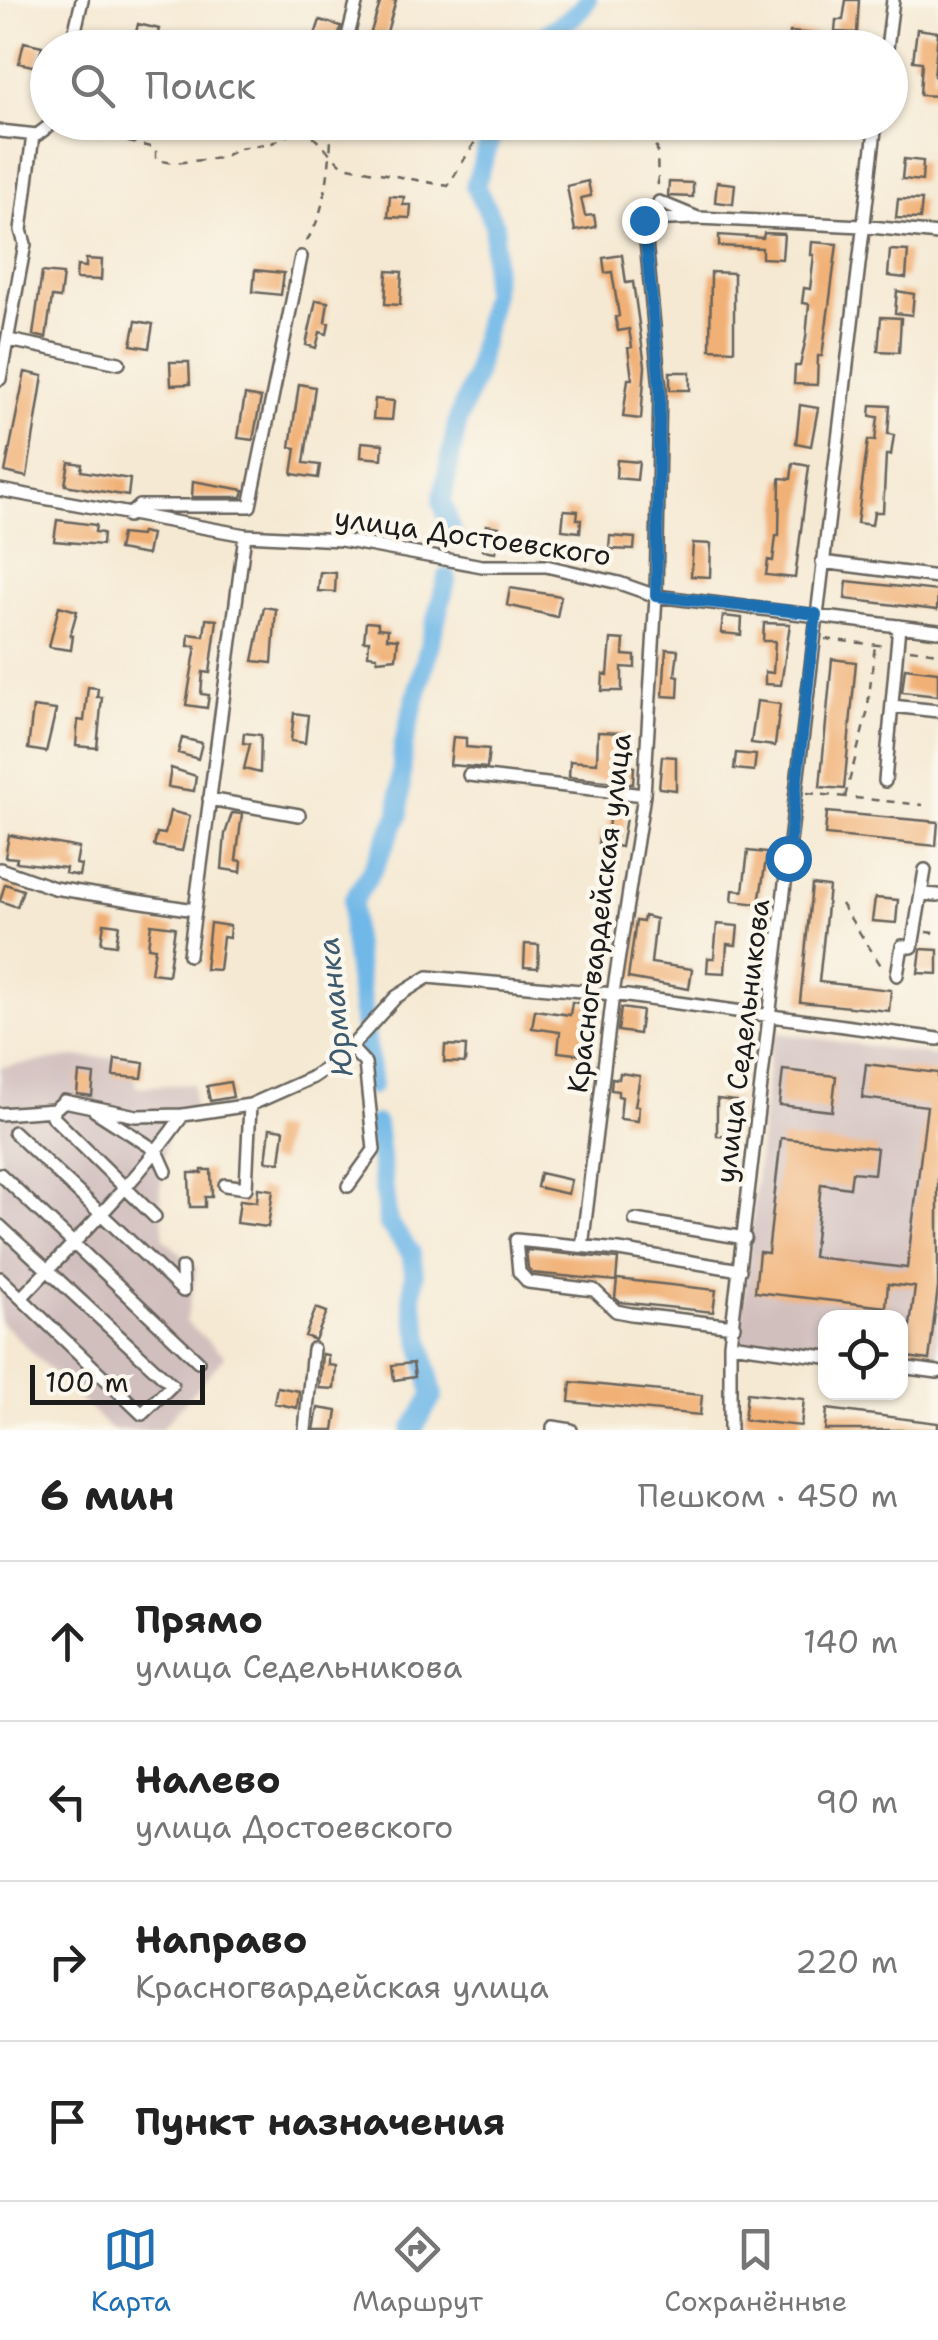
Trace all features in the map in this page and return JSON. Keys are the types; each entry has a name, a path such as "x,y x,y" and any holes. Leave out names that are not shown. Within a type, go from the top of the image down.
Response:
{"street":[{"path":"76,30 82,0"},
{"path":"350,30 357,0"},
{"path":"889,30 893,0"},
{"path":"0,131 30,134"},
{"path":"0,379 9,340 5,322 24,244 20,230 34,140"},
{"name":"улица Седельникова","path":"730,1430 730,1344 874,140"},
{"path":"658,202 698,218 938,234"},
{"name":"Красногвардейская улица","path":"582,1246 613,994 644,796 656,596 660,389 644,220 698,218"},
{"path":"128,516 140,506 250,506 301,257"},
{"path":"9,340 119,362"},
{"name":"улица Достоевского","path":"0,490 245,535 341,540 482,566 546,566 618,582 656,596 938,631"},
{"path":"189,955 245,535"},
{"path":"822,562 938,578"},
{"path":"884,781 899,626"},
{"path":"892,706 938,711"},
{"path":"468,776 644,796"},
{"path":"209,800 299,815"},
{"path":"0,869 54,888 194,910"},
{"path":"892,974 902,946 912,947 925,870"},
{"path":"921,894 938,895"},
{"path":"155,1217 52,1116 64,1101 136,1116 183,1115 250,1105 310,1078 353,1046 396,997 428,977 770,1013 938,1039"},
{"path":"348,1186 374,1150 365,1064 353,1046"},
{"path":"83,1102 157,1152 166,1171"},
{"path":"225,1185 246,1188 250,1105"},
{"path":"0,1114 54,1110"},
{"path":"21,1298 157,1152 183,1115"},
{"path":"14,1132 182,1291 182,1268"},
{"path":"0,1174 198,1361"},
{"path":"635,1220 745,1238"},
{"path":"0,1226 172,1385 142,1414 0,1278"},
{"path":"734,1326 616,1311 594,1290 528,1282 519,1272 516,1240 740,1270"},
{"path":"730,1344 818,1356"},
{"path":"306,1430 314,1349"},
{"path":"908,1368 938,1372"},
{"path":"553,1429 571,1430"}],"path":[{"path":"122,140 156,148 156,160 174,163 222,158 239,148 280,140"},
{"path":"316,140 342,166 448,186 476,140"},
{"path":"306,240 316,228 330,140"},
{"path":"650,140 657,148 658,202"},
{"path":"813,638 938,653"},
{"path":"845,797 867,714 875,645"},
{"path":"796,792 923,806"},
{"path":"841,904 892,974"}],"shaded area":[{"path":"772,1032 938,1056 938,1365 908,1362 908,1310 818,1310 818,1351 739,1342"},
{"path":"73,1057 132,1058 136,1087 193,1084 194,1122 168,1124 160,1191 164,1239 197,1268 186,1322 225,1356 160,1430 111,1430 0,1321 0,1067"}],"building":[{"path":"381,0 396,0 388,30 372,30"},
{"path":"846,0 859,0 857,30 835,30 836,20 843,20"},
{"path":"320,20 341,26 340,30 317,30"},
{"path":"138,24 159,29 159,30 137,30"},
{"path":"917,29 938,32 934,76 938,76 938,96 920,95 922,62 913,61"},
{"path":"24,42 30,43 30,65 19,63"},
{"path":"904,159 923,161 922,181 902,179"},
{"path":"588,181 591,196 581,198 585,216 594,215 596,227 575,231 567,186"},
{"path":"669,182 693,183 693,197 668,196"},
{"path":"717,182 735,184 733,204 715,202"},
{"path":"390,196 404,197 403,205 411,205 410,218 388,217"},
{"path":"898,199 922,200 920,219 896,218"},
{"path":"764,233 784,234 782,259 762,258 762,248 719,246 719,235 763,238"},
{"path":"812,242 837,244 822,356 818,356 817,385 794,384 795,366 800,366 806,338 809,304 802,303 804,288 810,289"},
{"path":"890,250 908,251 906,278 888,276"},
{"path":"622,255 626,283 633,282 645,366 641,419 623,417 628,379 632,379 628,348 632,347 629,329 618,331 612,272 605,273 603,258"},
{"path":"86,259 102,260 101,280 76,279 77,266 86,267"},
{"path":"255,270 284,273 281,295 253,292"},
{"path":"387,271 402,272 400,305 385,304"},
{"path":"42,272 63,274 60,298 52,297 46,338 33,335"},
{"path":"711,272 734,273 734,350 710,349"},
{"path":"897,291 914,294 912,315 895,313"},
{"path":"316,300 328,302 325,322 329,323 327,334 320,332 316,348 306,345"},
{"path":"881,317 901,318 899,352 878,351"},
{"path":"136,321 153,324 149,348 131,345"},
{"path":"170,362 189,362 190,384 171,385"},
{"path":"25,372 43,376 27,477 5,472"},
{"path":"670,372 690,372 690,390 670,390"},
{"path":"299,384 315,387 304,463 320,465 318,478 292,474 296,448 290,447"},
{"path":"245,395 261,398 253,440 238,438"},
{"path":"375,399 394,401 392,420 373,419"},
{"path":"800,405 818,408 811,446 796,443"},
{"path":"871,405 890,406 888,434 894,435 891,455 886,455 883,512 874,512 872,525 857,523 868,440 875,441 878,417 870,416"},
{"path":"362,442 383,444 382,459 361,457"},
{"path":"617,460 639,462 637,480 616,478"},
{"path":"69,462 82,464 81,471 130,479 128,496 65,485"},
{"path":"793,463 809,466 795,578 766,575 779,536 780,478 791,479"},
{"path":"193,481 244,490 242,497 192,497"},
{"path":"564,510 578,511 580,532 562,530"},
{"path":"57,520 96,525 95,532 103,533 102,545 54,541"},
{"path":"486,525 499,527 496,552 483,550"},
{"path":"141,532 151,534 147,555 118,550 121,534 140,536"},
{"path":"610,536 635,538 634,550 609,549"},
{"path":"693,543 711,544 710,577 691,576"},
{"path":"320,572 336,573 335,592 318,591"},
{"path":"847,581 938,591 937,610 845,599"},
{"path":"510,588 561,596 557,617 507,605"},
{"path":"59,606 77,611 70,636 71,650 49,647"},
{"path":"264,607 276,609 272,663 253,661"},
{"path":"723,616 742,618 741,635 721,633"},
{"path":"206,619 217,620 210,673 203,672 201,694 209,695 207,708 186,705 196,646 188,646 189,634 204,636"},
{"path":"366,622 378,623 378,628 388,629 387,638 398,639 396,658 377,660 377,656 368,655 369,641 364,641"},
{"path":"764,623 790,624 781,685 765,684 765,672 773,673 775,641 763,641"},
{"path":"611,639 624,640 623,655 635,656 635,668 622,667 622,691 602,691 603,674 608,675"},
{"path":"666,649 678,650 678,697 663,696"},
{"path":"832,659 856,662 844,789 820,787"},
{"path":"905,668 938,672 938,696 902,692"},
{"path":"88,687 98,688 97,697 102,697 97,748 76,746 78,720 84,721"},
{"path":"757,701 780,704 775,746 751,743"},
{"path":"33,707 56,710 46,752 28,749"},
{"path":"294,713 308,715 305,743 291,741"},
{"path":"598,732 624,733 622,766 634,767 633,784 569,777 570,761 597,763"},
{"path":"244,733 261,735 260,773 244,769 250,744 243,743"},
{"path":"453,737 466,738 466,747 489,749 487,768 450,765"},
{"path":"182,738 202,743 198,759 178,753"},
{"path":"736,753 756,755 754,771 734,769"},
{"path":"662,756 676,757 676,790 659,788"},
{"path":"171,768 196,776 194,791 168,787"},
{"path":"610,805 628,806 621,847 598,843 600,831 608,833"},
{"path":"170,811 190,816 182,851 154,846 157,833 165,834"},
{"path":"827,812 938,822 936,846 825,835"},
{"path":"232,813 242,814 236,860 242,861 241,872 222,869 225,834"},
{"path":"9,835 79,848 79,876 65,873 66,868 5,857"},
{"path":"748,851 767,853 759,904 732,901 733,890 743,891"},
{"path":"5,884 23,890 17,907 0,901"},
{"path":"812,885 829,887 819,982 891,990 889,1011 800,1002"},
{"path":"875,898 898,900 896,923 872,921"},
{"path":"644,916 656,919 651,963 692,969 689,989 628,978 636,921 643,922"},
{"path":"104,923 119,925 116,945 101,943"},
{"path":"210,923 230,926 229,938 223,937 219,970 205,969"},
{"path":"151,924 175,927 168,975 151,973 155,948 148,947"},
{"path":"717,924 738,926 736,945 727,944 725,973 707,972 708,958 714,958"},
{"path":"525,944 539,945 538,968 524,967"},
{"path":"921,949 938,950 938,974 918,973"},
{"path":"572,1002 597,1006 592,1037 585,1036 584,1055 558,1052 560,1032 532,1028 535,1010 570,1015"},
{"path":"621,1008 642,1011 639,1034 618,1031"},
{"path":"445,1045 466,1046 465,1063 444,1062"},
{"path":"115,1059 144,1063 142,1078 113,1076"},
{"path":"866,1064 938,1073 938,1288 929,1360 908,1357 915,1287 888,1284 886,1307 755,1292 759,1252 768,1253 781,1138 877,1148 874,1174 852,1172 850,1188 821,1184 813,1257 907,1268 927,1106 862,1098"},
{"path":"783,1070 836,1076 832,1111 779,1105"},
{"path":"79,1073 94,1075 92,1096 77,1094"},
{"path":"620,1073 640,1076 635,1106 639,1106 638,1121 620,1119 622,1097 611,1090 612,1078 619,1079"},
{"path":"230,1082 233,1097 210,1101 207,1086"},
{"path":"717,1099 737,1101 734,1137 717,1136"},
{"path":"270,1128 284,1130 280,1162 266,1161"},
{"path":"211,1170 212,1197 205,1197 205,1207 190,1207 189,1173"},
{"path":"540,1173 571,1180 568,1194 537,1187"},
{"path":"258,1188 273,1190 268,1227 237,1223 240,1200 257,1202"},
{"path":"526,1250 618,1259 616,1281 532,1273"},
{"path":"617,1279 716,1290 713,1312 620,1302 615,1298"},
{"path":"316,1308 327,1312 315,1340 305,1336"},
{"path":"322,1354 328,1355 328,1365 336,1366 334,1389 319,1388"},
{"path":"413,1363 415,1377 394,1380 392,1365"},
{"path":"571,1382 702,1395 700,1415 569,1402"},
{"path":"277,1387 299,1391 297,1408 274,1403"},
{"path":"747,1393 804,1399 801,1426 744,1420"},
{"path":"318,1408 337,1411 334,1430 314,1430"},
{"path":"827,1409 938,1423 938,1430 825,1430"}],"waterway":[{"name":"Юрманка","path":"552,30 587,0"},
{"name":"Юрманка","path":"454,538 442,501 458,419 475,377 492,294 495,225 475,186 490,140"},
{"name":"Юрманка","path":"372,1085 352,931 353,901 399,814 403,746 447,578"},
{"name":"Юрманка","path":"376,1124 388,1223 411,1253 412,1300 433,1395 412,1430"}],"route":[{"path":"644,220 660,389 656,596 816,614 788,858"}]}
